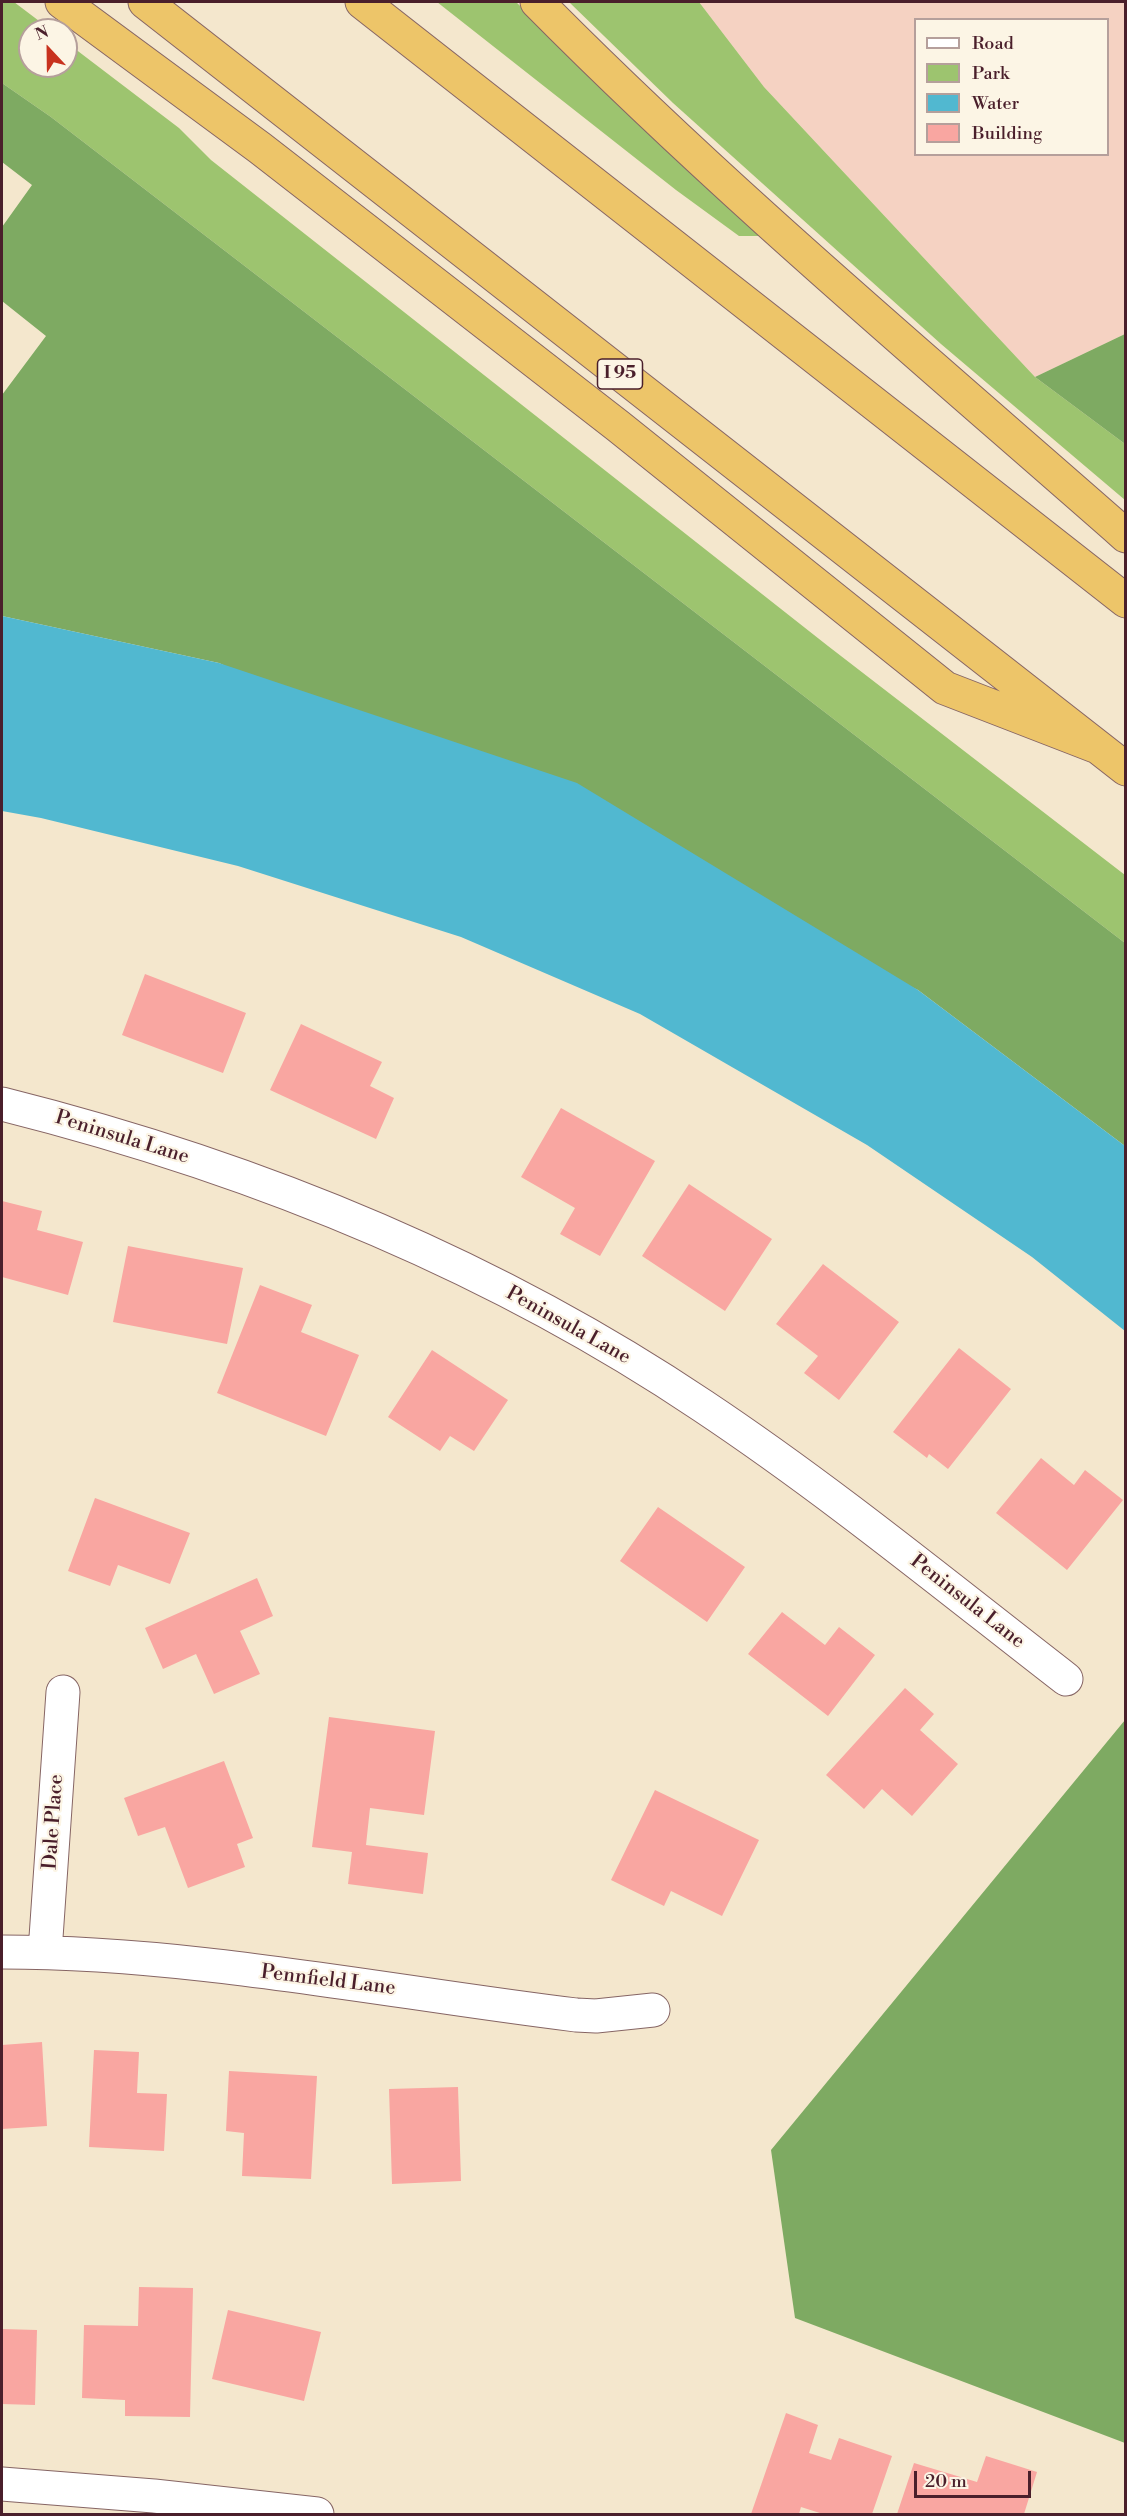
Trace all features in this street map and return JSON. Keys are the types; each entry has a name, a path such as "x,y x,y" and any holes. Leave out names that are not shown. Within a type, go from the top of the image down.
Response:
{"highway":[{"path":"62,2 260,148 627,434 945,688 1095,746"},
{"name":"I 95","path":"145,2 1125,769"},
{"path":"362,2 1125,601"},
{"path":"537,2 615,81 777,229 1125,536"}],"street":[{"name":"Peninsula Lane","path":"2,1104 159,1147 265,1184 432,1254 553,1316 629,1359 761,1446 1066,1679"},
{"name":"Dale Place","path":"45,1952 63,1692"},
{"name":"Pennfield Lane","path":"2,1952 45,1952 306,1978 576,2015 596,2016 653,2010"},
{"path":"2,2484 154,2496 317,2514"}],"shaded area":[{"path":"699,2 1125,2 1125,334 1035,377 764,87"}],"green space":[{"path":"2,2 14,2 35,18 18,18 18,78 78,78 78,51 179,128 211,160 828,646 1125,875 1125,943 51,117 2,83"},
{"path":"437,2 516,2 759,236 739,236 676,190"},
{"path":"569,2 699,2 764,87 1035,377 1125,444 1125,500 941,344 673,103"},
{"path":"2,83 51,117 1125,943 1125,1146 918,990 219,663 2,616 2,395 46,336 2,301 2,227 32,185 2,162"},
{"path":"1125,334 1125,444 1035,377"},
{"path":"1125,1720 1125,2443 795,2318 771,2150"}],"water":[{"path":"2,616 219,663 577,783 918,990 1125,1146 1125,1331 1032,1257 867,1145 640,1014 461,937 238,866 41,818 2,811"}],"building":[{"path":"145,974 246,1013 223,1073 122,1035"},
{"path":"301,1024 382,1062 370,1086 394,1098 376,1139 270,1090"},
{"path":"561,1108 655,1161 600,1256 560,1234 575,1208 521,1177"},
{"path":"689,1184 772,1239 725,1311 642,1256"},
{"path":"2,1201 42,1211 37,1230 83,1242 68,1295 2,1277"},
{"path":"128,1246 243,1268 227,1344 113,1322"},
{"path":"823,1264 899,1322 839,1400 804,1373 818,1356 776,1324"},
{"path":"260,1285 312,1305 301,1332 359,1355 326,1436 217,1393"},
{"path":"959,1348 1011,1389 948,1469 929,1454 927,1458 893,1432"},
{"path":"432,1350 508,1400 474,1451 450,1436 440,1451 388,1417"},
{"path":"1041,1458 1074,1485 1085,1470 1123,1500 1067,1570 996,1513"},
{"path":"95,1498 190,1533 170,1584 118,1565 110,1586 68,1571"},
{"path":"658,1507 745,1567 707,1622 620,1561"},
{"path":"257,1578 273,1616 240,1631 260,1674 214,1694 196,1654 163,1669 145,1628"},
{"path":"782,1612 825,1645 839,1627 875,1655 828,1716 748,1654"},
{"path":"905,1688 934,1714 920,1730 958,1764 912,1816 882,1789 864,1809 826,1775"},
{"path":"329,1717 435,1731 424,1815 370,1808 366,1845 428,1853 423,1894 348,1884 352,1852 312,1847"},
{"path":"224,1761 253,1838 237,1844 245,1867 188,1888 165,1827 138,1836 124,1798"},
{"path":"655,1790 759,1840 722,1916 671,1891 664,1906 611,1880"},
{"path":"42,2042 47,2126 2,2129 2,2045"},
{"path":"94,2050 139,2052 137,2093 167,2094 164,2151 89,2147"},
{"path":"229,2071 317,2076 311,2179 242,2176 244,2133 226,2131"},
{"path":"458,2087 461,2181 392,2184 389,2089"},
{"path":"139,2287 193,2288 190,2417 125,2416 125,2400 82,2398 84,2325 138,2326"},
{"path":"228,2310 321,2332 304,2401 212,2379"},
{"path":"2,2329 37,2330 35,2405 2,2404"},
{"path":"786,2413 818,2425 809,2453 831,2460 839,2438 892,2456 872,2514 823,2514 801,2507 799,2514 751,2514"},
{"path":"986,2456 1037,2472 1024,2514 897,2514 914,2463 977,2482"}]}
